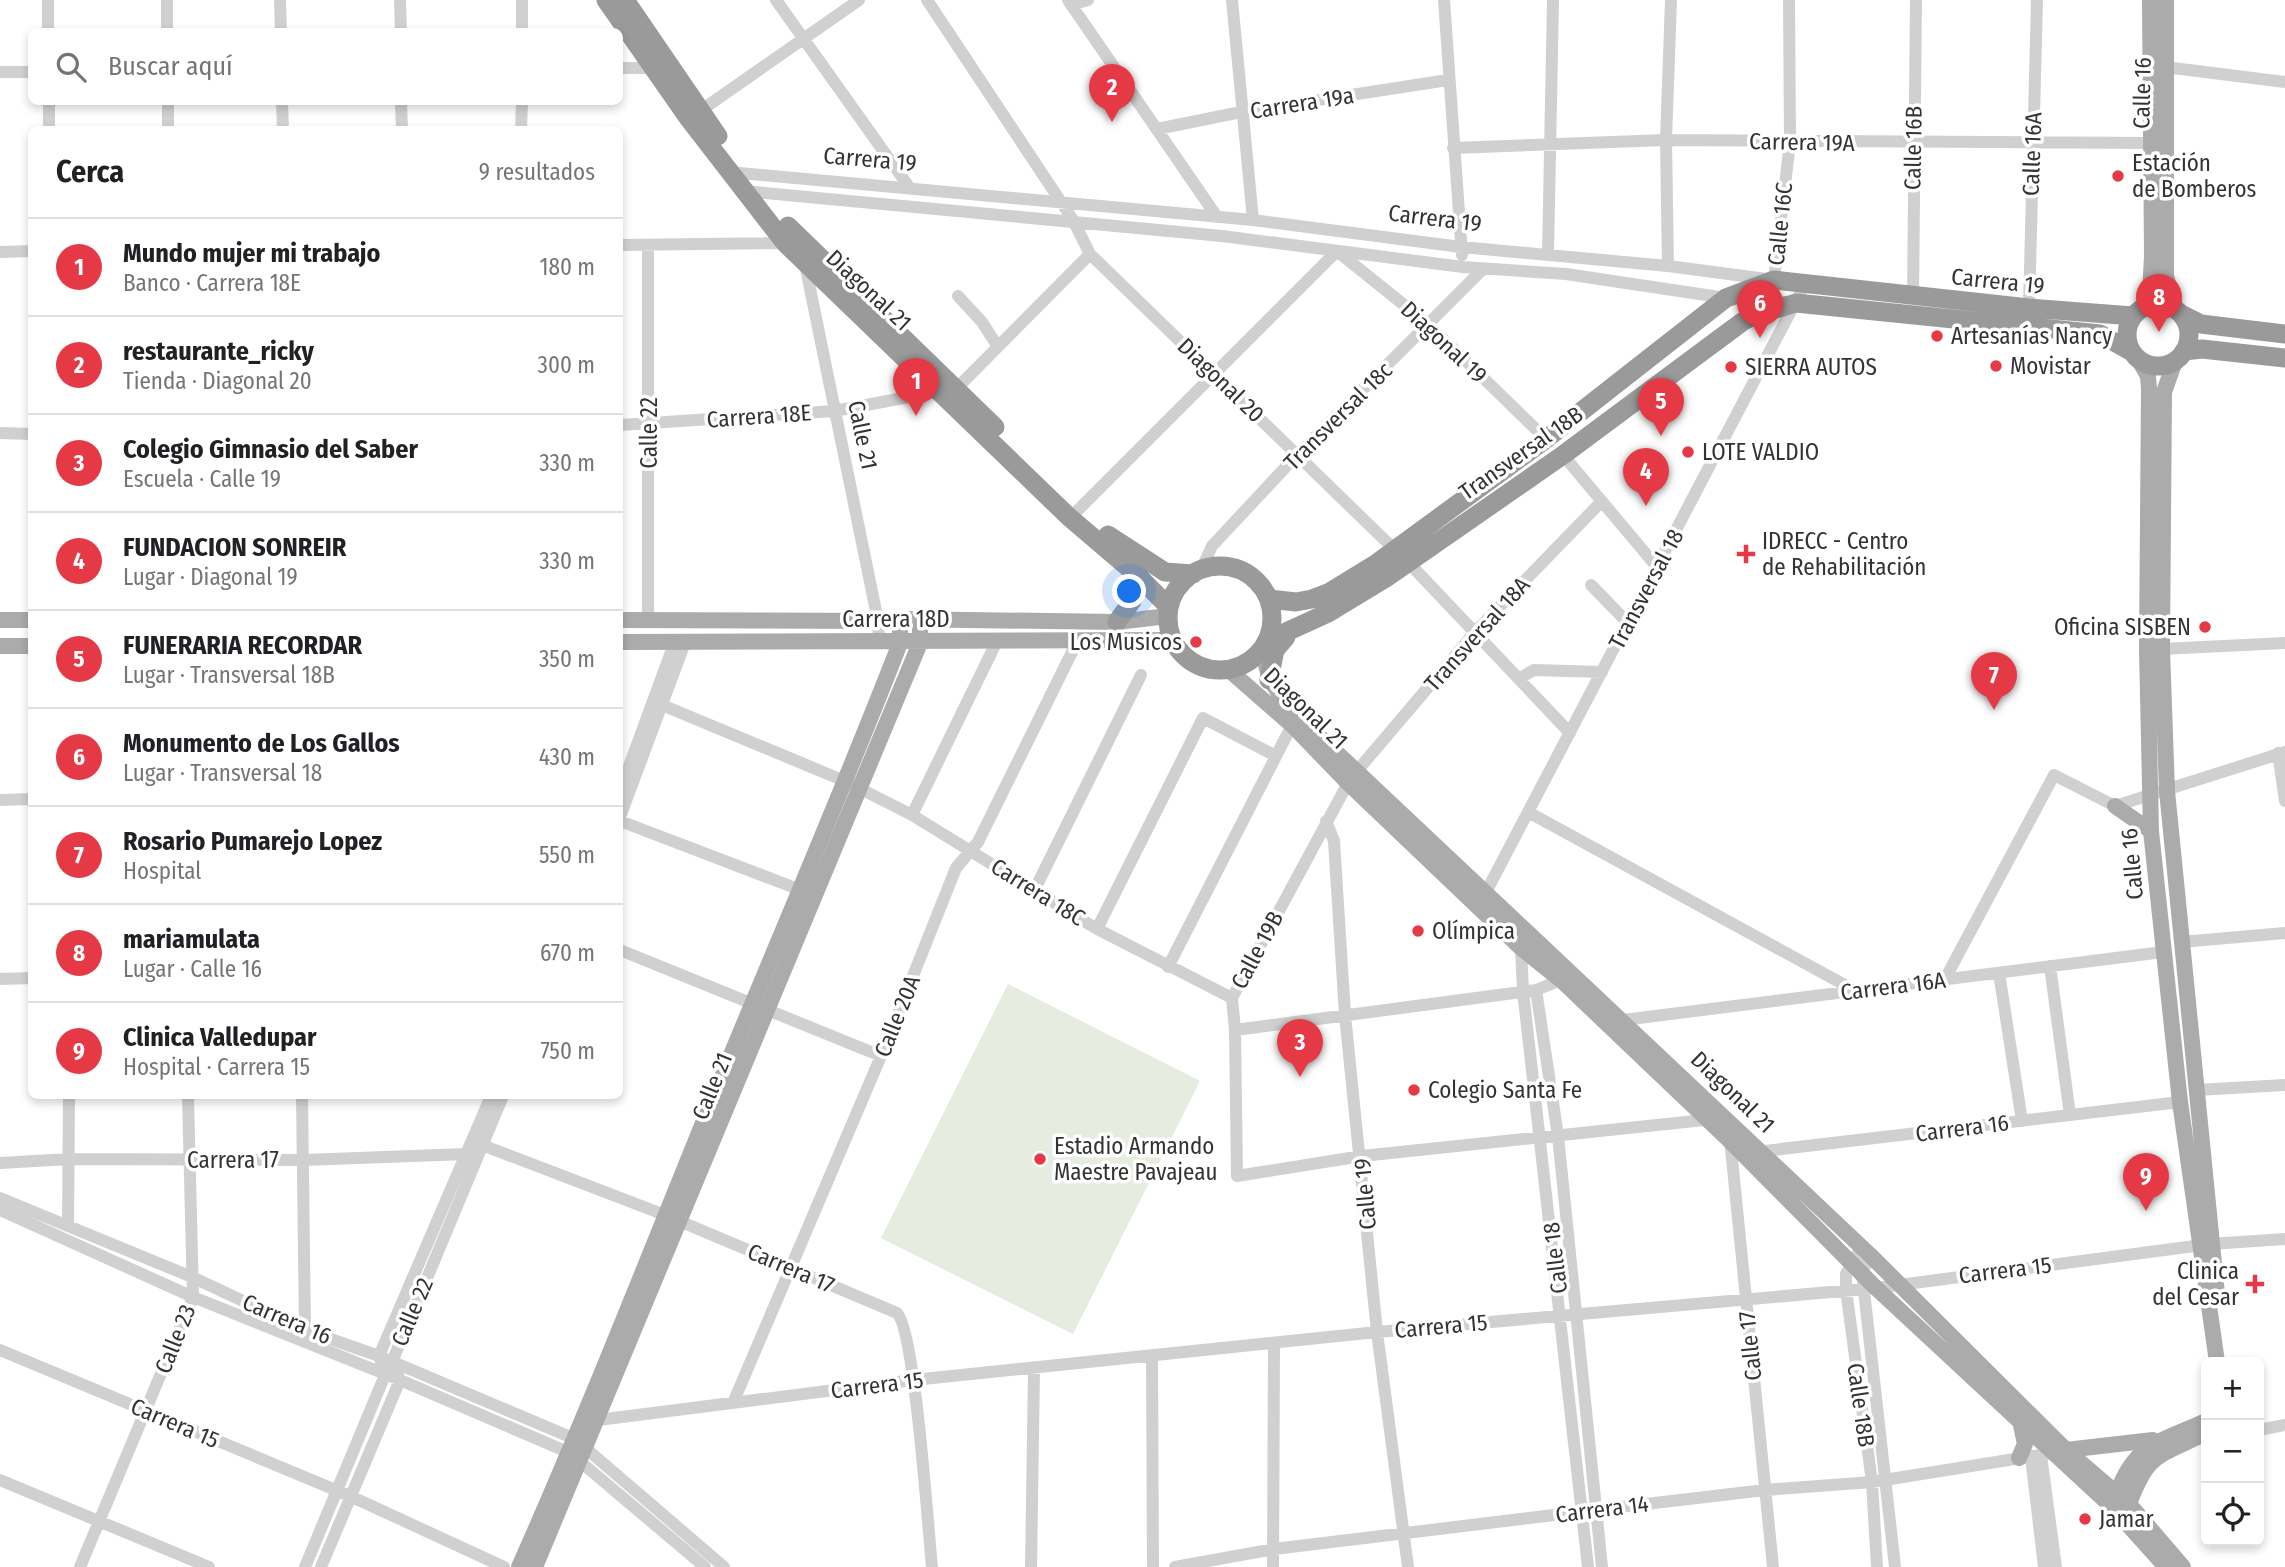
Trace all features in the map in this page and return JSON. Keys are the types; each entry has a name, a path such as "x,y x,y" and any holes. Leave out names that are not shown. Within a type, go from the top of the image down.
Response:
{"highway":[{"name":"Diagonal 21","path":"606,0 655,68 791,240 1078,510 1117,542 1153,566 1177,575 1197,572"},
{"name":"Diagonal 21","path":"625,0 745,182"},
{"name":"Diagonal 21","path":"791,240 805,264 948,389 1069,517 1137,575 1169,612"},
{"name":"Carrera 19","path":"1774,280 2029,308 2137,313"},
{"name":"Transversal 18B","path":"1267,641 1330,612 1726,298 1774,280"},
{"path":"811,297 828,286"},
{"name":"Carrera 19","path":"1796,303 2100,334 2135,356"},
{"name":"Transversal 18B","path":"1269,599 1296,602 1328,593 1402,556 1563,455 1742,322 1755,315 1796,303"},
{"path":"2285,334 2201,324 2156,304 2137,313 2127,336 2135,356 2154,366 2202,349 2285,358"},
{"path":"2179,312 2188,329 2180,356"},
{"path":"1228,566 1241,570 1263,587 1269,599 1272,611 1267,641 1249,662 1229,670 1202,667 1190,661 1173,640 1169,612 1182,583 1197,572 1228,566"},
{"path":"1117,622 1132,601 1137,575"},
{"path":"1269,680 1269,665 1275,650 1297,628"}],"main road":[{"name":"Calle 16","path":"2137,313 2148,298 2151,280 2150,0"},
{"name":"Calle 16","path":"2166,0 2166,276 2179,312"},
{"name":"Calle 16","path":"2135,356 2148,376 2149,389 2147,649 2159,793 2181,942 2197,1090 2204,1245 2216,1357"},
{"name":"Calle 16","path":"2180,356 2164,392 2159,793 2151,831 2180,1102 2225,1357"},
{"name":"Carrera 18D","path":"623,620 878,621 900,618 1117,622 1169,612"},
{"name":"Calle 21","path":"853,785 900,643 900,618"},
{"name":"Calle 21","path":"519,1567 578,1450 598,1420 767,1012 808,893 853,785 920,643 920,619"},
{"path":"0,620 28,620"},
{"name":"Carrera 18D","path":"623,642 681,640 920,643 1173,640"},
{"name":"Diagonal 21","path":"1267,641 1269,680 1275,691 1352,777 1521,948 1561,980 1898,1283 2042,1455 2120,1506 2183,1567"},
{"path":"0,646 28,646"},
{"name":"Diagonal 21","path":"1229,670 1485,894 1623,1020 1723,1126"},
{"path":"2115,806 2151,831"},
{"name":"Calle 21","path":"535,1567 665,1215 752,1005 808,893"},
{"name":"Diagonal 21","path":"1751,1152 1863,1278 2020,1423 2042,1455"},
{"path":"2020,1423 2025,1444 2042,1455 2159,1439 2201,1423"},
{"path":"2120,1506 2141,1473 2156,1457 2201,1436"},
{"path":"2120,1506 2135,1457 2159,1439"},
{"name":"Diagonal 21","path":"2120,1506 2166,1567"}],"street":[{"path":"48,0 48,28"},
{"path":"167,0 167,28"},
{"path":"281,0 281,28"},
{"path":"400,0 401,28"},
{"path":"522,0 522,28"},
{"path":"776,0 909,187"},
{"path":"700,111 859,0"},
{"name":"Diagonal 20","path":"926,0 1073,220 1090,254 1402,556 1521,678 1570,733"},
{"path":"1088,0 1070,2 1217,217"},
{"path":"1231,0 1253,220"},
{"path":"1444,0 1463,267"},
{"path":"1549,254 1553,0"},
{"path":"1668,266 1666,141 1671,0"},
{"name":"Calle 16C","path":"1774,280 1790,142 1789,0"},
{"name":"Calle 16B","path":"1913,297 1916,0"},
{"name":"Calle 16A","path":"2029,308 2037,0"},
{"path":"2165,66 2285,82"},
{"path":"623,68 655,68"},
{"path":"0,72 28,72"},
{"name":"Carrera 19a","path":"1157,130 1241,112 1448,80"},
{"path":"49,105 49,126"},
{"path":"168,105 168,126"},
{"path":"282,105 283,126"},
{"path":"401,105 401,126"},
{"path":"521,126 522,105"},
{"name":"Carrera 19A","path":"1453,148 1666,141 2150,142"},
{"name":"Carrera 19","path":"745,182 909,187 1059,201 1253,220 1461,247 1668,266 1774,280"},
{"name":"Carrera 19","path":"745,182 1463,267 1564,274 1726,298 1796,303"},
{"path":"623,245 791,240"},
{"name":"Calle 22","path":"648,245 648,622"},
{"path":"0,252 28,251"},
{"path":"1078,510 1213,372 1337,251"},
{"name":"Diagonal 19","path":"1337,251 1429,325 1546,439"},
{"path":"948,389 998,347 1090,254"},
{"name":"Calle 21","path":"805,264 878,621 879,643"},
{"name":"Transversal 18c","path":"1197,572 1212,547 1297,455 1483,269"},
{"name":"Transversal 18","path":"1485,894 1805,284"},
{"path":"958,296 982,322 998,347"},
{"name":"Carrera 18E","path":"623,425 834,411 948,389"},
{"path":"0,433 28,434"},
{"path":"1563,455 1657,567"},
{"name":"Transversal 18A","path":"1352,777 1476,631 1602,501"},
{"path":"1591,585 1628,623"},
{"path":"623,811 662,705 681,640"},
{"path":"623,784 681,640"},
{"name":"Calle 20A","path":"733,1403 881,1056 956,867 978,842 1078,640"},
{"path":"912,815 997,641"},
{"path":"2162,649 2285,643"},
{"path":"1521,678 1534,670 1602,672"},
{"path":"1034,891 1141,675"},
{"path":"662,705 853,785"},
{"path":"1097,929 1203,718 1276,756"},
{"path":"1168,967 1292,725"},
{"path":"1945,979 2054,775 2115,806 2282,752 2285,801"},
{"name":"Calle 19B","path":"1352,777 1232,998 1235,1030 1237,1176 1362,1156"},
{"name":"Carrera 18C","path":"853,785 970,849 1097,929 1232,998"},
{"path":"0,800 28,799"},
{"path":"1528,812 1854,990"},
{"path":"623,820 808,893"},
{"name":"Calle 19","path":"1326,821 1334,841 1345,1016 1362,1156 1377,1332 1408,1567"},
{"path":"2181,942 2285,933"},
{"name":"Calle 18","path":"1521,948 1558,1136 1576,1314 1588,1511 1588,1567"},
{"path":"623,951 767,1012 881,1056"},
{"name":"Carrera 16A","path":"1623,1020 2163,952"},
{"path":"2050,966 2070,1115"},
{"path":"1999,972 2022,1121"},
{"path":"0,979 28,978"},
{"path":"1235,1030 1530,991 1561,980"},
{"name":"Calle 18","path":"1530,991 1541,1137 1562,1315 1588,1511 1602,1567"},
{"path":"2197,1090 2285,1085"},
{"path":"68,1226 69,1099"},
{"name":"Calle 23","path":"80,1567 192,1297 188,1099"},
{"path":"302,1099 305,1330"},
{"name":"Calle 22","path":"305,1567 385,1374 386,1359 490,1099"},
{"name":"Calle 22","path":"386,1359 502,1099"},
{"name":"Carrera 16","path":"1751,1152 2180,1102"},
{"path":"1362,1156 1541,1137 1723,1126"},
{"name":"Calle 17","path":"1723,1126 1746,1299 1773,1567"},
{"name":"Carrera 17","path":"482,1145 665,1215 890,1309 902,1318 913,1380"},
{"name":"Carrera 17","path":"0,1163 69,1159 304,1160 466,1154"},
{"name":"Carrera 16","path":"0,1198 192,1277 305,1330 386,1359 578,1450"},
{"name":"Carrera 16","path":"0,1210 192,1297 578,1450"},
{"name":"Carrera 15","path":"598,1420 913,1380 1034,1370 1377,1332 1846,1290 1863,1278 1898,1283 2204,1245 2285,1239"},
{"name":"Calle 18B","path":"1866,1252 1863,1278 1895,1567"},
{"name":"Calle 18B","path":"1863,1278 1846,1274 1846,1290 1871,1482 1877,1567"},
{"path":"1273,1567 1274,1344"},
{"name":"Carrera 15","path":"0,1350 350,1496 504,1567"},
{"path":"1152,1356 1153,1567"},
{"name":"Calle 22","path":"321,1567 400,1380 386,1359"},
{"path":"1031,1567 1034,1370"},
{"path":"913,1380 932,1567"},
{"path":"2264,1428 2285,1425"},
{"path":"578,1450 705,1567"},
{"path":"578,1450 724,1567"},
{"path":"2042,1455 2044,1567"},
{"path":"2042,1455 2056,1567"},
{"name":"Carrera 14","path":"1175,1567 1273,1549 1765,1490 1871,1482 2042,1455"},
{"path":"0,1480 209,1567"}],"shaded area":[{"name":"Estadio Armando Maestre Pavajeau","path":"1008,984 1200,1081 1073,1334 881,1238"}],"place":[{"name":"restaurante_ricky","path":"1112,122"},
{"name":"Estación de Bomberos","path":"2118,176"},
{"name":"mariamulata","path":"2159,332"},
{"name":"Artesanías Nancy","path":"1937,336"},
{"name":"Monumento de Los Gallos","path":"1760,338"},
{"name":"Movistar","path":"1996,366"},
{"name":"SIERRA AUTOS","path":"1731,367"},
{"name":"Mundo mujer mi trabajo","path":"916,416"},
{"name":"FUNERARIA RECORDAR","path":"1661,436"},
{"name":"LOTE VALDIO","path":"1688,452"},
{"name":"FUNDACION SONREIR","path":"1646,506"},
{"name":"IDRECC - Centro de Rehabilitación","path":"1746,554"},
{"name":"Oficina SISBEN","path":"2205,627"},
{"name":"Los Musicos","path":"1196,642"},
{"name":"Rosario Pumarejo Lopez","path":"1994,710"},
{"name":"Olímpica","path":"1418,931"},
{"name":"Colegio Gimnasio del Saber","path":"1300,1077"},
{"name":"Colegio Santa Fe","path":"1414,1090"},
{"name":"Estadio Armando Maestre Pavajeau","path":"1040,1159"},
{"name":"Clinica Valledupar","path":"2146,1211"},
{"name":"Clinica del Cesar","path":"2255,1284"},
{"name":"Jamar","path":"2085,1519"}]}
